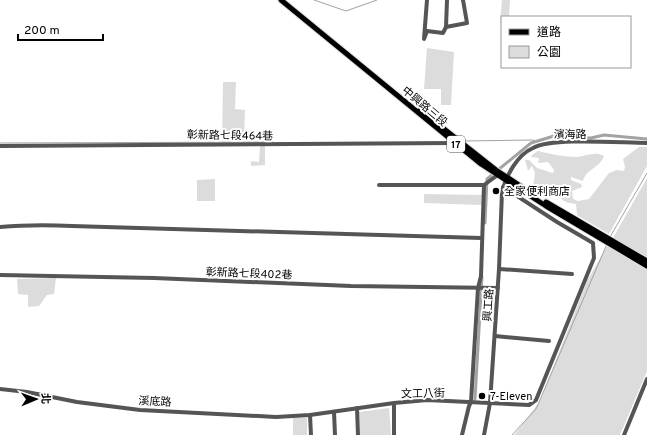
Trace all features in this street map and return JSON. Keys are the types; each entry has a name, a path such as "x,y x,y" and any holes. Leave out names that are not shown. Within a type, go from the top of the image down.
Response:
{"main road":[{"name":"中興路三段","path":"280,0 454,143 498,176 506,179 647,261"},
{"name":"中興路三段","path":"285,0 461,142 498,176"},
{"name":"中興路三段","path":"506,179 647,266"}],"street":[{"path":"427,0 424,39 427,31 443,33 446,27 447,0"},
{"path":"446,27 467,23 463,0"},
{"name":"彰新路七段464巷","path":"0,146 461,142"},
{"name":"濱海路","path":"506,179 527,152 544,143 647,143"},
{"path":"379,185 485,184 498,176"},
{"name":"興工路","path":"484,435 490,403 503,187 506,179"},
{"path":"462,435 468,406 471,402 480,276 481,238 486,189 485,184"},
{"name":"文工八街","path":"310,415 394,402 427,400 524,406 529,405 536,400 594,258 593,243 503,187"},
{"path":"0,227 11,228 34,224 481,238"},
{"path":"499,269 572,274"},
{"name":"彰新路七段402巷","path":"0,275 154,278 351,286 498,288"},
{"path":"495,336 549,341"},
{"path":"624,435 647,379"},
{"name":"溪底路","path":"0,389 27,392 77,402 140,410 276,417 310,415"},
{"path":"394,402 394,435"},
{"path":"357,408 358,435"},
{"path":"334,412 335,435"},
{"path":"310,415 311,435"}],"green space":[{"path":"502,0 510,0 509,16 501,16 500,23"},
{"path":"427,48 454,52 451,105 441,105 441,89 424,89"},
{"path":"223,82 236,82 235,109 245,110 244,140 222,140"},
{"path":"260,146 265,146 265,165 251,166 251,161 259,162"},
{"path":"639,147 647,147 647,166 609,234 577,215 576,204 564,201 562,199 558,185 533,188 535,173 532,166 528,171 525,160 529,160 537,168 553,173 554,170 548,162 538,163 539,158 531,157 532,155 538,151 572,157 594,154 604,156 602,160 587,174 583,181 571,177 571,180 581,184 582,187 572,191 573,199 578,201 589,199 609,173 617,170 624,171 625,167 623,159"},
{"path":"647,178 647,257 613,238"},
{"path":"215,179 215,201 197,201 197,180"},
{"path":"424,194 482,195 481,205 424,203"},
{"path":"607,246 647,269 647,371 620,435 514,435 540,401 587,281"},
{"path":"56,278 54,294 47,295 39,306 28,307 28,295 18,294 17,279"},
{"path":"389,408 391,435 360,435 359,412"},
{"path":"293,418 307,418 307,435 293,435"}],"waterway":[{"path":"314,0 346,11 377,0"},
{"path":"485,223 487,179 531,143 554,136 591,138 604,135 647,139"},
{"path":"464,141 537,141"},
{"path":"0,143 273,142"},
{"path":"610,237 647,173"},
{"path":"512,435 536,409 607,244"},
{"path":"475,399 482,277"}],"place":[{"name":"全家便利商店","path":"496,191"},
{"name":"7-Eleven","path":"482,396"}]}
